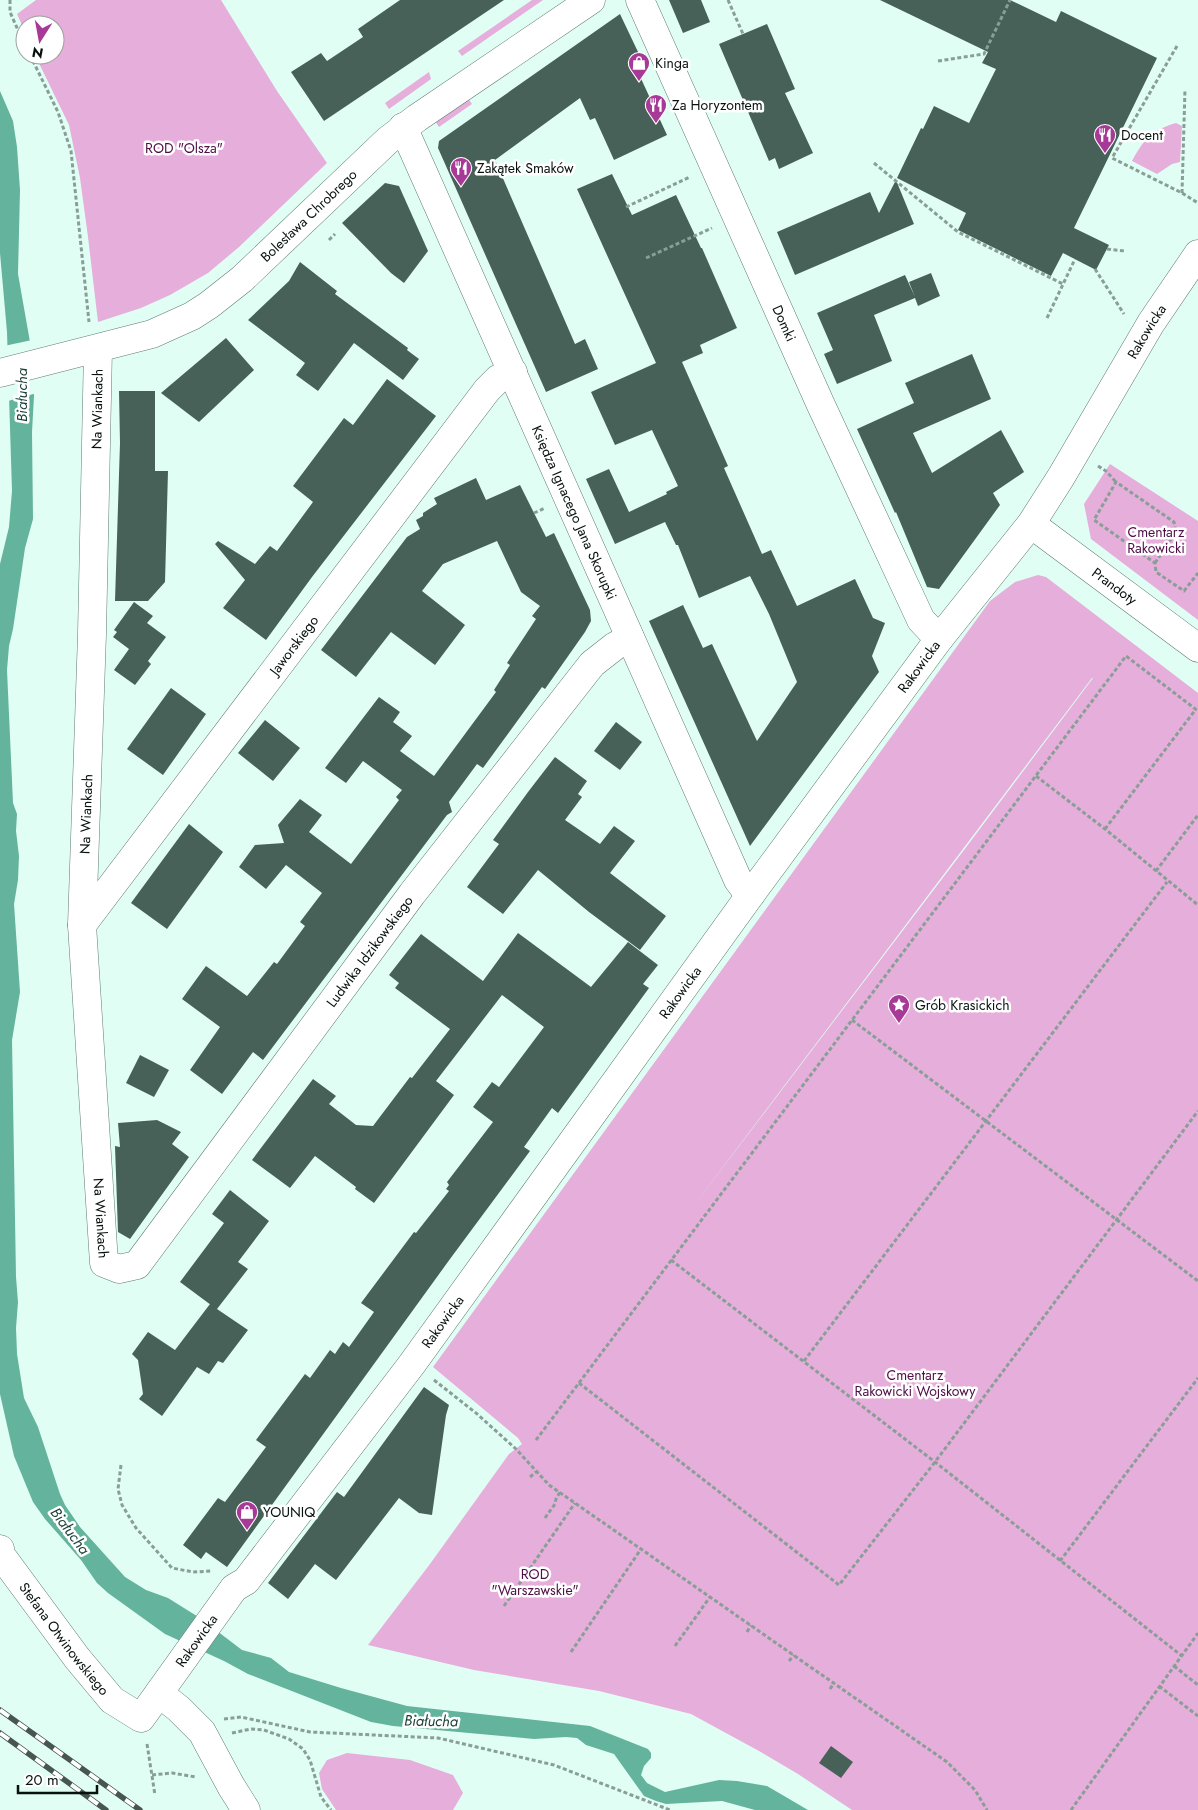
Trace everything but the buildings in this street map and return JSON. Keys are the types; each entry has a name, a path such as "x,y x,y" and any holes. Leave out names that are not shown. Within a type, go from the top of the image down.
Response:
{"street":[{"name":"Bolesława Chrobrego","path":"0,373 152,334 192,316 229,291 378,148 403,127 591,0"},
{"name":"Domki","path":"640,0 816,395 921,620 939,639"},
{"name":"Księdza Ignacego Jana Skorupki","path":"403,127 738,880 751,894"},
{"name":"Rakowicka","path":"141,1718 164,1686 225,1580 246,1581 407,1371 751,894 939,639 1031,524 1061,477 1151,323 1198,254"},
{"name":"Na Wiankach","path":"89,351 92,634 82,925 104,1262 119,1270"},
{"name":"Jaworskiego","path":"82,925 487,390 498,379 513,372"},
{"name":"Prandoty","path":"1031,524 1198,648"},
{"name":"Ludwika Idzikowskiego","path":"119,1270 137,1265 412,894 592,664 615,646 630,638"},
{"name":"Stefana Otwinowskiego","path":"0,1549 1,1555 106,1693 112,1700 141,1718"},
{"path":"164,1686 201,1732 246,1810"}],"path":[{"path":"10,0 10,12 15,23"},
{"path":"728,0 743,34"},
{"path":"938,61 984,54 1010,0"},
{"path":"1177,46 1112,158 1198,203"},
{"path":"35,65 58,112 71,150 90,330 89,351"},
{"path":"1182,193 1186,90"},
{"path":"874,163 958,232 1064,284"},
{"path":"626,207 694,175"},
{"path":"646,258 717,226"},
{"path":"329,240 335,234"},
{"path":"1106,249 1125,251"},
{"path":"1047,318 1076,259"},
{"path":"1095,269 1124,314"},
{"path":"1098,466 1106,471 1116,482 1174,522 1176,532 1155,563 1156,572 1184,591 1198,572"},
{"path":"1116,482 1094,520 1155,563"},
{"path":"536,1440 1126,656 1197,710 1105,829"},
{"path":"1036,776 1105,829 1167,882 1198,905"},
{"path":"1156,871 1198,815"},
{"path":"804,1361 1167,882"},
{"path":"852,1020 1198,1281"},
{"path":"579,1383 839,1585 935,1462 1198,1111"},
{"path":"672,1260 935,1462 1182,1656"},
{"path":"430,1377 476,1413 516,1449 536,1472 560,1492 947,1762 974,1790 987,1810"},
{"path":"1060,1561 1198,1378"},
{"path":"121,1465 118,1489 122,1505 136,1528 160,1556 172,1568 225,1580"},
{"path":"530,1477 536,1472"},
{"path":"544,1518 555,1504 560,1492"},
{"path":"504,1606 575,1503"},
{"path":"571,1652 641,1549"},
{"path":"675,1646 710,1597"},
{"path":"747,1632 751,1625"},
{"path":"1070,1810 1198,1634"},
{"path":"789,1661 794,1655"},
{"path":"1174,1666 1198,1686"},
{"path":"830,1689 834,1683"},
{"path":"1159,1686 1198,1716"},
{"path":"859,1708 863,1702"},
{"path":"201,1732 241,1716 310,1732 438,1738 554,1765 670,1810"},
{"path":"141,1718 149,1752 154,1795"},
{"path":"201,1732 264,1730 289,1739 303,1749 310,1760 321,1797 331,1810"},
{"path":"909,1743 913,1738"},
{"path":"152,1775 172,1773 205,1778 231,1786"},
{"path":"957,1779 961,1775"}],"green space":[{"name":"ROD \"Olsza\"","path":"36,0 221,0 277,91 327,163 239,247 208,273 170,295 141,308 98,322 80,178 69,125 40,65 65,65 65,15 17,14"},
{"path":"532,0 543,0 462,56 458,51"},
{"path":"429,72 431,79 389,109 385,103"},
{"path":"467,97 472,104 439,127 435,121"},
{"path":"1176,123 1182,126 1180,162 1172,164 1157,174 1132,161 1150,136"},
{"name":"Cmentarz Rakowicki","path":"1110,464 1198,521 1198,620 1091,539 1084,504"},
{"name":"Cmentarz Rakowicki Wojskowy","path":"1038,575 1046,577 1198,693 1198,1810 852,1810 798,1774 691,1714 599,1691 474,1670 368,1645 430,1564 509,1454 522,1444 518,1438 433,1367 990,601 1015,582","holes":["1093,678 967,846 689,1212"]},
{"path":"347,1753 410,1760 453,1775 463,1793 453,1810 336,1810 322,1789 319,1773 327,1760"}],"water":[{"name":"Białucha","path":"0,91 13,121 17,147 20,190 18,274 33,359 34,396 32,432 33,519 25,548 9,646 7,670 13,803 17,814 16,831 19,856 14,904 20,992 12,1040 18,1302 17,1354 24,1398 38,1427 65,1505 80,1527 125,1577 146,1590 168,1598 200,1618 242,1650 271,1658 289,1672 407,1706 590,1726 648,1749 651,1753 651,1758 644,1766 641,1775 647,1783 665,1792 719,1780 737,1781 767,1786 808,1810 755,1810 722,1801 666,1804 644,1796 614,1754 586,1745 577,1738 534,1739 393,1726 371,1722 248,1674 165,1634 108,1593 97,1583 81,1560 45,1519 33,1502 14,1456 0,1394 0,564 9,527 12,491 7,332 0,253"}],"pier":[{"path":"32,340 36,358 37,393 8,401 4,346"}],"railway":[{"path":"0,1710 140,1810"},
{"path":"0,1733 106,1810"}],"place":[{"name":"Kinga","path":"639,82"},
{"name":"Za Horyzontem","path":"656,124"},
{"name":"Docent","path":"1105,154"},
{"name":"Zakątek Smaków","path":"461,187"},
{"name":"Grób Krasickich","path":"899,1024"},
{"name":"YOUNIQ","path":"247,1531"}],"park label":[{"name":"ROD \"Warszawskie\"","path":"535,1582"}]}
